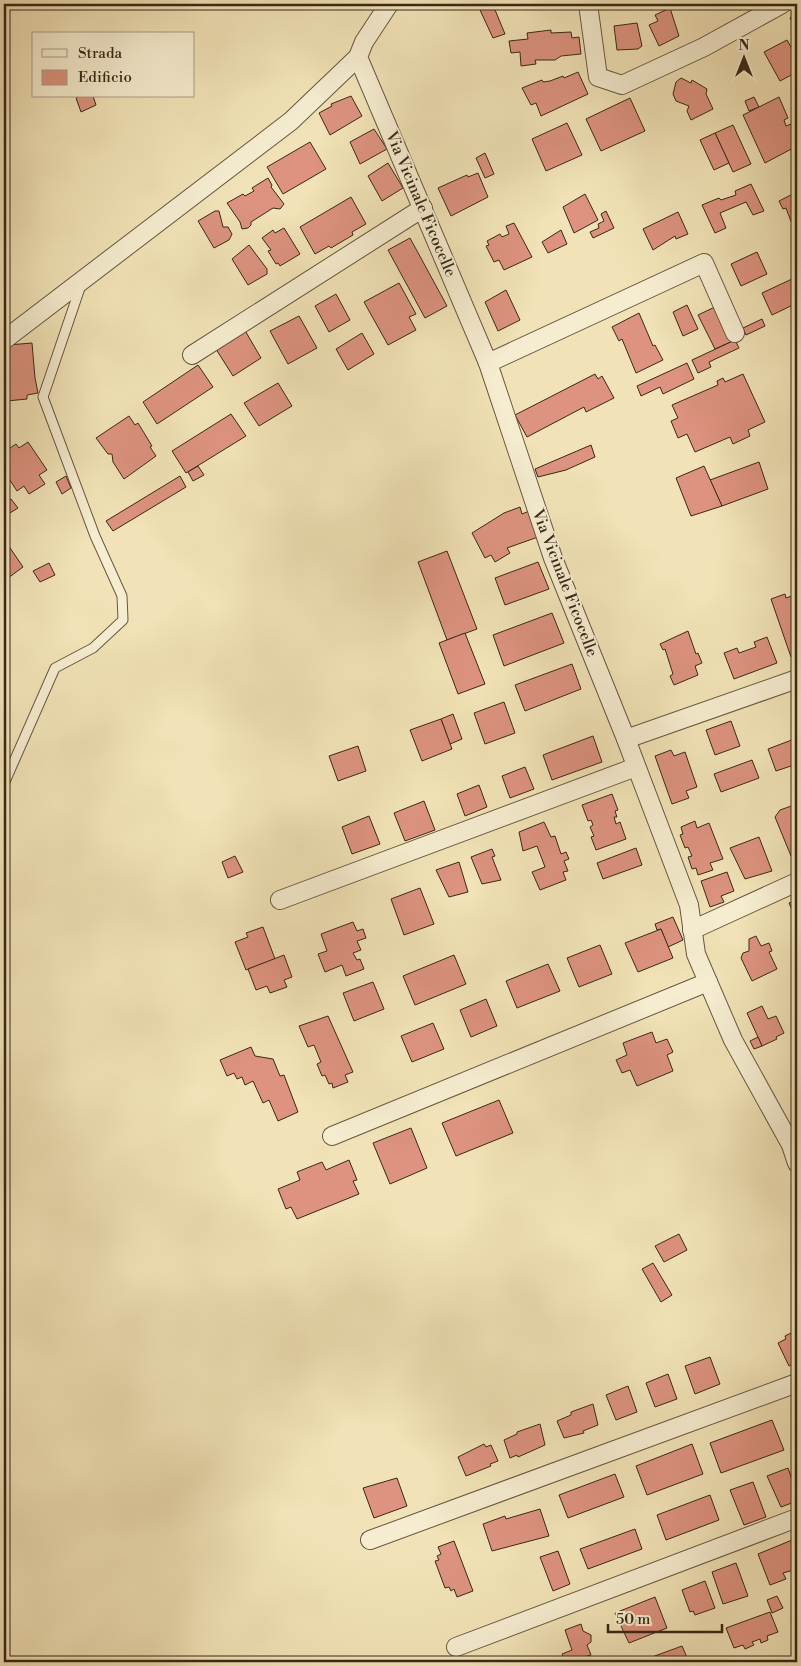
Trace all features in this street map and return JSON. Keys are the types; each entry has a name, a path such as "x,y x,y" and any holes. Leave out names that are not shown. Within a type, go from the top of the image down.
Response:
{"street":[{"path":"4,340 291,121 358,56 364,42 389,4"},
{"path":"588,4 598,77 622,86 704,47 782,4"},
{"name":"Via Vicinale Ficocelle","path":"358,56 488,363 553,558 626,739 689,905 696,954 733,1040 792,1145 797,1163"},
{"path":"192,356 423,208"},
{"path":"488,363 704,263 735,333"},
{"path":"626,739 797,679"},
{"path":"280,900 636,767"},
{"path":"692,930 797,882"},
{"path":"332,1136 708,982"},
{"path":"370,1540 797,1383"},
{"path":"456,1647 797,1518"}],"lane":[{"path":"4,784 55,668 93,648 123,620 122,596 95,536 43,397 82,280"}],"building":[{"path":"493,5 505,34 493,38 480,10"},
{"path":"670,8 679,36 659,46 649,25 658,21 655,15"},
{"path":"797,14 797,30 790,18"},
{"path":"637,23 642,46 638,49 617,50 614,26"},
{"path":"551,30 551,33 571,32 572,38 579,37 581,54 561,56 555,60 535,60 536,64 521,66 520,52 511,53 509,41 528,39 527,33"},
{"path":"787,40 797,58 797,72 780,81 764,52"},
{"path":"578,72 588,94 541,116 536,103 531,105 522,88 542,80 543,82 550,81 563,76 564,78"},
{"path":"681,78 691,83 692,80 707,89 706,94 713,109 691,120 687,111 689,106 676,101 673,94 676,82"},
{"path":"351,96 362,116 330,135 319,113 332,106 331,104"},
{"path":"754,97 759,107 749,111 745,101"},
{"path":"779,97 788,118 784,120 786,126 791,124 797,136 797,146 765,163 743,115"},
{"path":"76,98 94,98 96,105 81,112"},
{"path":"630,98 645,131 601,151 586,119"},
{"path":"567,123 582,155 546,171 532,139"},
{"path":"733,125 751,164 733,172 715,133"},
{"path":"374,129 387,149 360,164 350,142"},
{"path":"715,133 729,163 714,170 700,140"},
{"path":"310,142 326,169 283,194 267,167"},
{"path":"485,153 494,174 485,178 476,158"},
{"path":"388,163 403,188 382,201 368,176"},
{"path":"478,173 488,197 451,216 438,188 467,175 468,177"},
{"path":"268,178 272,185 271,187 284,204 280,209 273,208 251,222 248,228 242,229 240,222 227,203 243,194 245,196 254,191 252,188"},
{"path":"751,184 764,211 753,215 746,202 720,213 726,228 715,233 702,205 719,198 721,200 736,195 735,191"},
{"path":"797,192 797,207 793,209 795,212 797,211 796,235 786,208 783,209 779,201"},
{"path":"585,194 598,220 574,233 563,207"},
{"path":"351,197 366,224 352,232 353,235 331,248 329,246 315,254 300,227"},
{"path":"215,211 219,211 223,227 228,227 232,234 229,240 214,248 198,221"},
{"path":"606,211 614,228 593,238 590,232 599,228 598,224 604,221 601,214"},
{"path":"678,212 688,234 676,239 675,236 653,250 643,229"},
{"path":"514,223 532,257 504,270 499,260 494,262 486,246 489,245 487,241 500,234 502,237 509,234 506,226"},
{"path":"284,228 300,254 280,266 278,263 276,264 268,251 271,250 262,238 273,230 275,233"},
{"path":"561,230 567,244 548,253 542,242"},
{"path":"410,238 447,306 425,318 388,250"},
{"path":"249,245 267,269 267,274 248,285 232,259"},
{"path":"757,252 767,274 741,286 731,264"},
{"path":"792,279 797,290 797,303 772,315 762,293"},
{"path":"399,283 416,314 409,317 416,330 388,345 364,302"},
{"path":"506,290 520,320 498,331 485,302"},
{"path":"336,294 350,320 329,332 315,306"},
{"path":"687,305 698,329 683,336 673,312"},
{"path":"719,305 735,340 715,349 698,315"},
{"path":"639,313 653,346 655,345 663,360 636,373 622,339 619,341 612,327"},
{"path":"299,316 317,348 288,364 270,331"},
{"path":"762,319 765,326 746,335 743,328"},
{"path":"243,327 261,358 233,376 214,346"},
{"path":"362,333 374,354 348,370 336,349"},
{"path":"735,340 739,348 709,362 711,367 698,373 692,360"},
{"path":"32,343 38,393 27,395 27,399 7,401 4,389 4,367 8,366 8,345"},
{"path":"687,363 694,379 663,394 660,387 641,396 637,386"},
{"path":"198,365 213,387 157,424 143,402"},
{"path":"595,374 598,379 602,376 614,398 586,412 584,407 527,437 515,415"},
{"path":"743,374 765,422 748,430 750,436 733,444 730,437 695,452 687,434 678,438 671,421 678,418 672,405 718,385 717,381 723,378 725,382"},
{"path":"278,383 292,406 259,426 244,403"},
{"path":"231,414 246,436 186,473 172,451"},
{"path":"129,416 135,425 138,423 156,456 124,479 113,462 112,454 108,454 96,438"},
{"path":"28,442 47,470 39,475 45,484 29,494 24,486 17,491 4,471 4,452 16,444 19,448"},
{"path":"591,445 595,457 566,470 538,477 535,469"},
{"path":"759,462 768,489 722,506 710,480"},
{"path":"198,466 204,475 193,481 188,472"},
{"path":"704,466 722,506 691,516 676,478"},
{"path":"66,476 71,488 62,494 56,482"},
{"path":"180,476 186,487 113,531 106,521"},
{"path":"11,499 18,508 5,516 4,504"},
{"path":"520,507 522,514 529,511 538,537 507,548 510,553 495,562 491,555 485,558 472,533 504,513"},
{"path":"4,539 23,567 4,581"},
{"path":"447,551 477,629 447,640 418,562"},
{"path":"538,562 549,589 505,605 495,578"},
{"path":"49,563 55,575 40,582 33,571"},
{"path":"785,594 786,598 797,594 797,655 791,657 771,599"},
{"path":"552,613 564,643 504,666 493,635"},
{"path":"688,631 696,654 698,653 702,663 695,666 698,675 674,685 670,676 673,674 665,649 663,650 660,644"},
{"path":"465,633 485,684 458,694 439,643"},
{"path":"767,637 777,663 734,679 724,653 737,648 739,653 756,647 754,642"},
{"path":"572,664 581,689 525,711 515,685"},
{"path":"504,702 515,733 485,744 474,713"},
{"path":"453,714 462,739 450,744 441,719"},
{"path":"441,719 452,749 422,761 410,730"},
{"path":"731,721 740,746 715,755 706,730"},
{"path":"593,736 602,762 552,780 543,755"},
{"path":"797,738 797,764 776,771 768,749"},
{"path":"358,746 366,771 338,781 329,756"},
{"path":"671,750 674,756 685,752 697,787 686,791 689,798 672,804 655,756"},
{"path":"752,760 759,778 721,792 714,774"},
{"path":"525,767 534,789 510,798 502,776"},
{"path":"479,785 487,807 465,816 457,794"},
{"path":"612,794 618,810 615,811 617,817 614,817 616,824 620,822 626,839 596,850 591,837 594,836 590,827 593,825 591,820 588,821 582,805"},
{"path":"424,801 435,830 405,841 394,813"},
{"path":"797,804 797,854 791,856 775,817 780,810"},
{"path":"369,816 380,844 352,854 342,827"},
{"path":"695,821 697,828 709,823 723,859 710,863 713,870 698,875 696,868 692,869 688,857 692,856 688,847 685,848 680,835 683,834 681,827"},
{"path":"544,822 551,837 555,836 561,854 566,852 569,859 564,861 568,871 563,872 566,880 540,890 532,872 545,867 537,846 523,851 519,832"},
{"path":"759,837 772,871 745,879 730,848"},
{"path":"636,848 642,865 603,879 597,863"},
{"path":"492,849 495,856 492,857 501,880 482,884 471,857"},
{"path":"235,856 243,872 228,878 222,862"},
{"path":"459,862 468,892 449,897 436,870"},
{"path":"727,872 734,891 721,896 724,902 710,907 701,881"},
{"path":"420,888 434,924 404,935 391,899"},
{"path":"797,900 797,921 789,903"},
{"path":"673,917 683,940 668,947 661,929 657,930 655,924"},
{"path":"353,922 357,931 363,929 366,938 357,941 361,950 353,953 357,960 360,959 364,969 346,976 342,965 325,972 318,954 327,951 321,934"},
{"path":"263,927 275,959 246,970 235,942 248,937 246,933"},
{"path":"661,929 673,958 638,972 625,943"},
{"path":"756,936 761,946 769,943 772,951 769,952 777,969 752,981 741,958 743,953 749,951 749,939"},
{"path":"600,945 612,974 579,987 567,958"},
{"path":"284,955 292,977 284,980 287,987 270,993 267,986 256,990 248,969"},
{"path":"454,955 466,984 415,1005 403,976"},
{"path":"548,964 560,991 517,1008 506,981"},
{"path":"373,982 384,1009 354,1021 343,993"},
{"path":"486,999 497,1026 471,1037 460,1010"},
{"path":"762,1006 768,1019 776,1016 784,1033 776,1037 777,1039 762,1046 747,1013"},
{"path":"328,1016 353,1072 345,1075 348,1082 333,1088 332,1083 329,1084 325,1075 322,1076 317,1064 321,1062 314,1045 308,1047 299,1026"},
{"path":"433,1023 444,1049 412,1062 401,1036"},
{"path":"652,1032 656,1043 667,1039 673,1052 667,1055 673,1071 637,1086 630,1070 622,1073 616,1060 627,1055 623,1043"},
{"path":"758,1037 762,1046 754,1049 750,1041"},
{"path":"251,1047 255,1056 273,1059 280,1076 284,1075 298,1112 278,1121 269,1100 263,1103 253,1081 245,1085 242,1077 237,1079 234,1073 227,1076 220,1060"},
{"path":"499,1100 513,1133 456,1156 442,1123"},
{"path":"411,1128 427,1168 390,1184 373,1143"},
{"path":"349,1160 357,1180 353,1181 359,1194 297,1219 291,1207 286,1209 278,1189 300,1180 297,1172 322,1162 326,1170"},
{"path":"679,1234 687,1250 664,1262 655,1246"},
{"path":"653,1263 672,1295 661,1302 642,1269"},
{"path":"797,1330 797,1362 789,1366 778,1343 786,1339 785,1336"},
{"path":"710,1357 720,1384 695,1394 685,1366"},
{"path":"668,1374 677,1399 655,1407 646,1383"},
{"path":"628,1386 637,1412 616,1420 606,1395"},
{"path":"593,1404 598,1425 583,1431 584,1433 564,1438 557,1421 571,1415 571,1412"},
{"path":"772,1420 784,1450 721,1473 710,1443"},
{"path":"540,1424 545,1445 518,1457 517,1455 510,1458 504,1440 517,1434 517,1432"},
{"path":"484,1444 486,1447 491,1445 498,1461 490,1464 491,1466 466,1476 458,1457"},
{"path":"692,1444 703,1474 647,1495 636,1466"},
{"path":"788,1468 797,1494 797,1501 781,1507 767,1476"},
{"path":"615,1474 624,1497 568,1518 559,1495"},
{"path":"397,1478 407,1506 374,1518 363,1488"},
{"path":"753,1482 766,1517 744,1525 730,1490"},
{"path":"710,1495 719,1520 666,1540 657,1515"},
{"path":"540,1509 549,1536 492,1551 483,1524 505,1516 506,1519"},
{"path":"635,1529 642,1549 588,1569 580,1549"},
{"path":"797,1538 797,1569 783,1573 786,1579 770,1585 758,1554"},
{"path":"454,1541 473,1591 457,1597 454,1589 451,1591 449,1587 445,1588 435,1561 439,1560 437,1556 441,1554 438,1547"},
{"path":"558,1551 570,1584 553,1591 540,1557"},
{"path":"736,1563 748,1596 723,1604 712,1572"},
{"path":"705,1581 715,1608 695,1615 693,1611 690,1612 682,1590"},
{"path":"777,1596 783,1608 772,1613 767,1600"},
{"path":"797,1596 797,1616 793,1598"},
{"path":"655,1597 667,1628 629,1643 615,1613"},
{"path":"770,1612 778,1632 767,1636 768,1640 761,1643 760,1639 752,1642 754,1645 745,1649 743,1645 734,1648 726,1628"},
{"path":"581,1624 583,1631 591,1635 591,1642 587,1645 591,1655 566,1662 562,1654 572,1650 565,1630"},
{"path":"682,1646 689,1662 654,1662 652,1657"}]}
